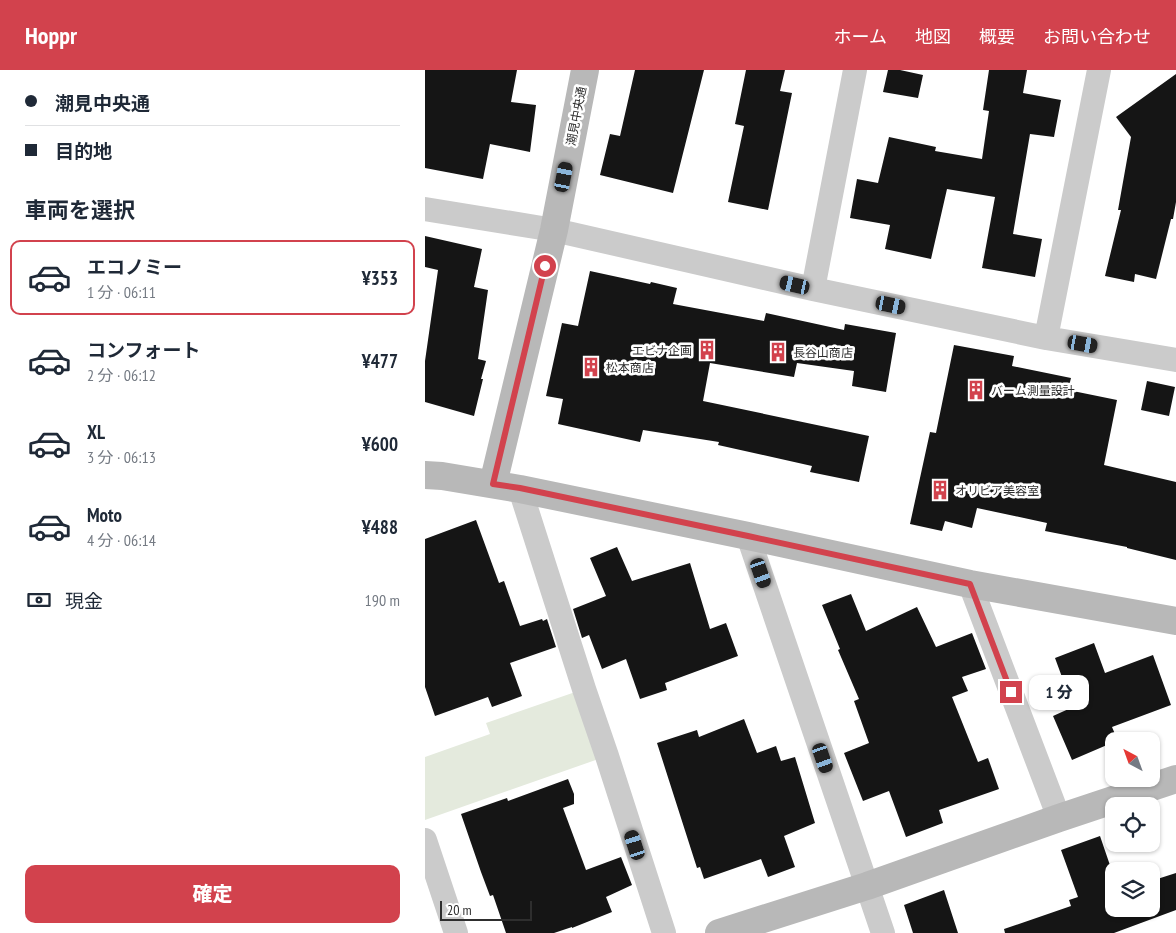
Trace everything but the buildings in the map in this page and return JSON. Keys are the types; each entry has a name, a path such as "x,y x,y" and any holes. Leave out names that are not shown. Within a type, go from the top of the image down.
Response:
{"street":[{"name":"潮見中央通","path":"493,484 554,230 585,70"},
{"path":"813,289 855,70"},
{"path":"1047,338 1099,70"},
{"path":"425,209 554,230 813,289 1047,338 1176,360"},
{"path":"425,475 520,488 970,584 1176,621"},
{"path":"520,488 664,933"},
{"path":"748,536 883,933"},
{"path":"970,584 1059,818"},
{"path":"719,933 867,886 1176,779"},
{"path":"425,840 456,933"}],"shaded area":[{"path":"584,689 607,756 425,820 425,757 490,734 486,723"}],"place":[{"name":"エビナ企画","path":"707,350"},
{"name":"長谷山商店","path":"778,352"},
{"name":"松本商店","path":"591,367"},
{"name":"バーム測量設計","path":"976,390"},
{"name":"オリビア美容室","path":"940,490"}],"route":[{"path":"545,266 493,484 520,488 970,584 1011,692"}]}
